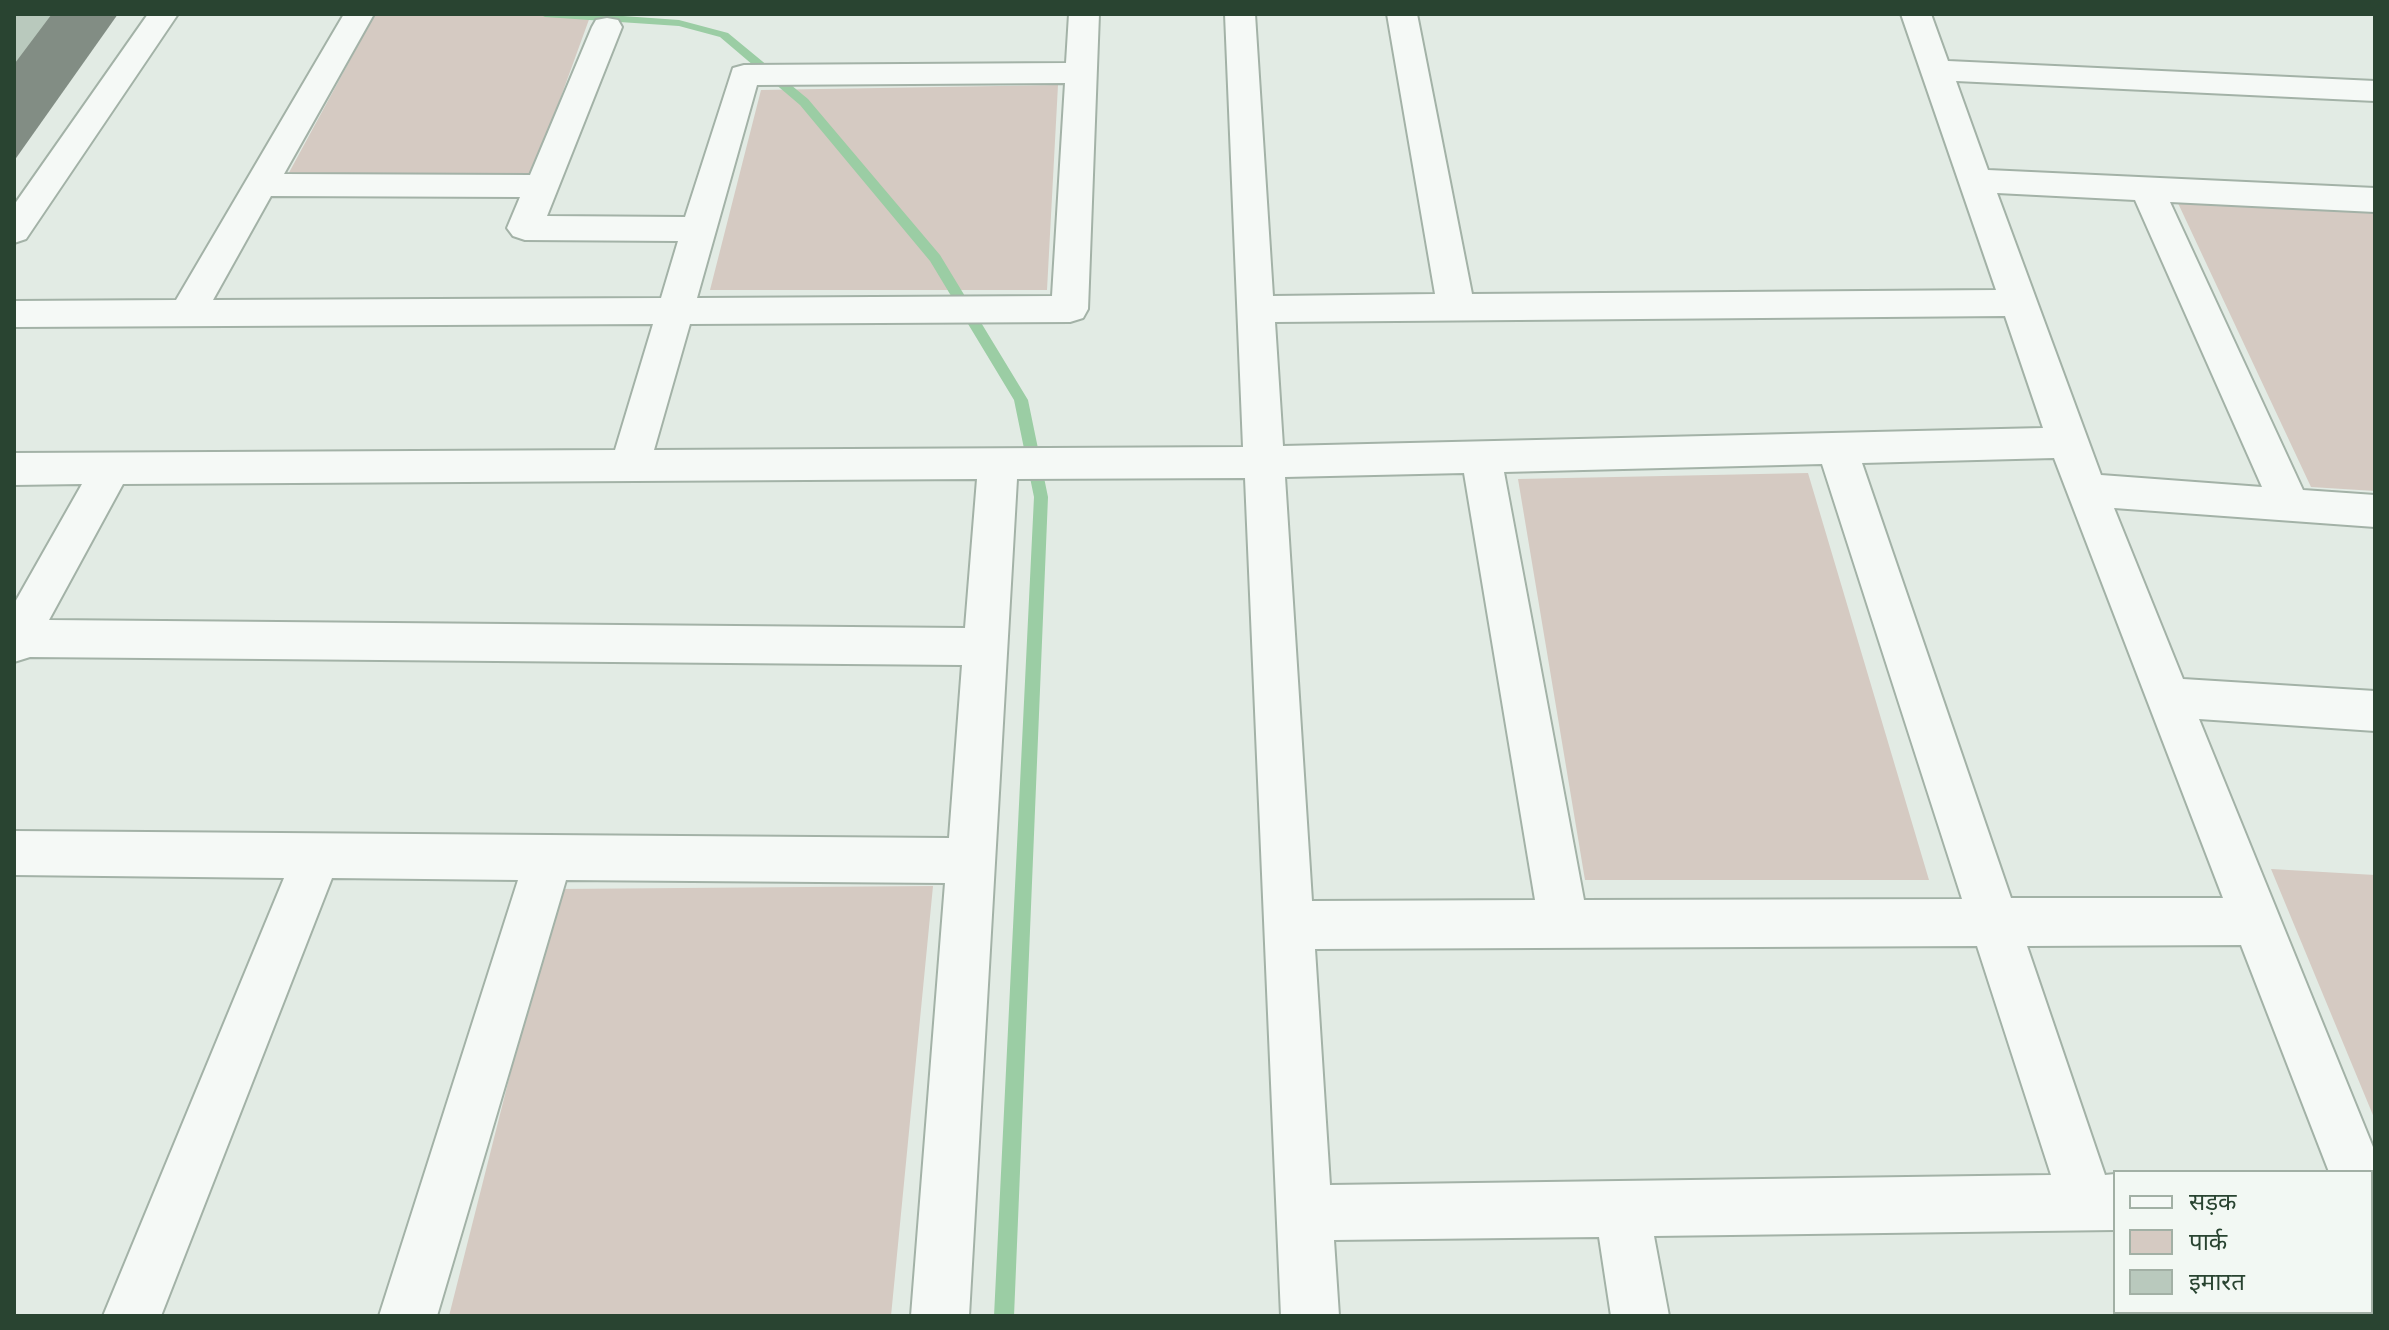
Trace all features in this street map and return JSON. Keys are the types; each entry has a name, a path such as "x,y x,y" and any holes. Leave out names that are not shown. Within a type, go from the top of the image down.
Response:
{"street":[{"path":"14,231 163,14"},
{"path":"187,313 359,14"},
{"path":"14,314 1070,309 1084,14"},
{"path":"1240,14 1310,1316"},
{"path":"1402,14 1456,308"},
{"path":"1916,14 2068,443 2355,1170"},
{"path":"607,27 525,228 699,229"},
{"path":"1936,70 2375,91"},
{"path":"630,466 744,75 1081,73"},
{"path":"1975,181 2375,200"},
{"path":"263,185 541,186"},
{"path":"2147,189 2290,505"},
{"path":"1256,309 2019,303"},
{"path":"14,469 1264,462 2068,443"},
{"path":"1304,1213 2101,1202 1993,922 1837,448"},
{"path":"1481,457 1564,924"},
{"path":"940,1316 985,647 1007,464"},
{"path":"111,469 16,641 985,647"},
{"path":"2087,490 2375,511"},
{"path":"2169,697 2375,711"},
{"path":"14,853 971,861"},
{"path":"132,1316 317,855"},
{"path":"408,1316 549,858"},
{"path":"1289,925 2258,921"},
{"path":"1622,1209 1640,1316"}],"green space":[{"path":"375,14 591,14 531,179 285,180"},
{"path":"1058,85 1047,290 710,290 761,90"},
{"path":"2177,201 2375,212 2375,491 2311,487"},
{"path":"1808,473 1929,880 1585,880 1518,479"},
{"path":"2271,869 2375,875 2375,1120"},
{"path":"933,886 891,1316 449,1316 557,889"}],"building":[{"path":"14,14 53,14 14,66"}],"waterway":[{"path":"545,14 679,23 724,35 804,102 935,258 1021,400 1041,497 1004,1316"}]}
